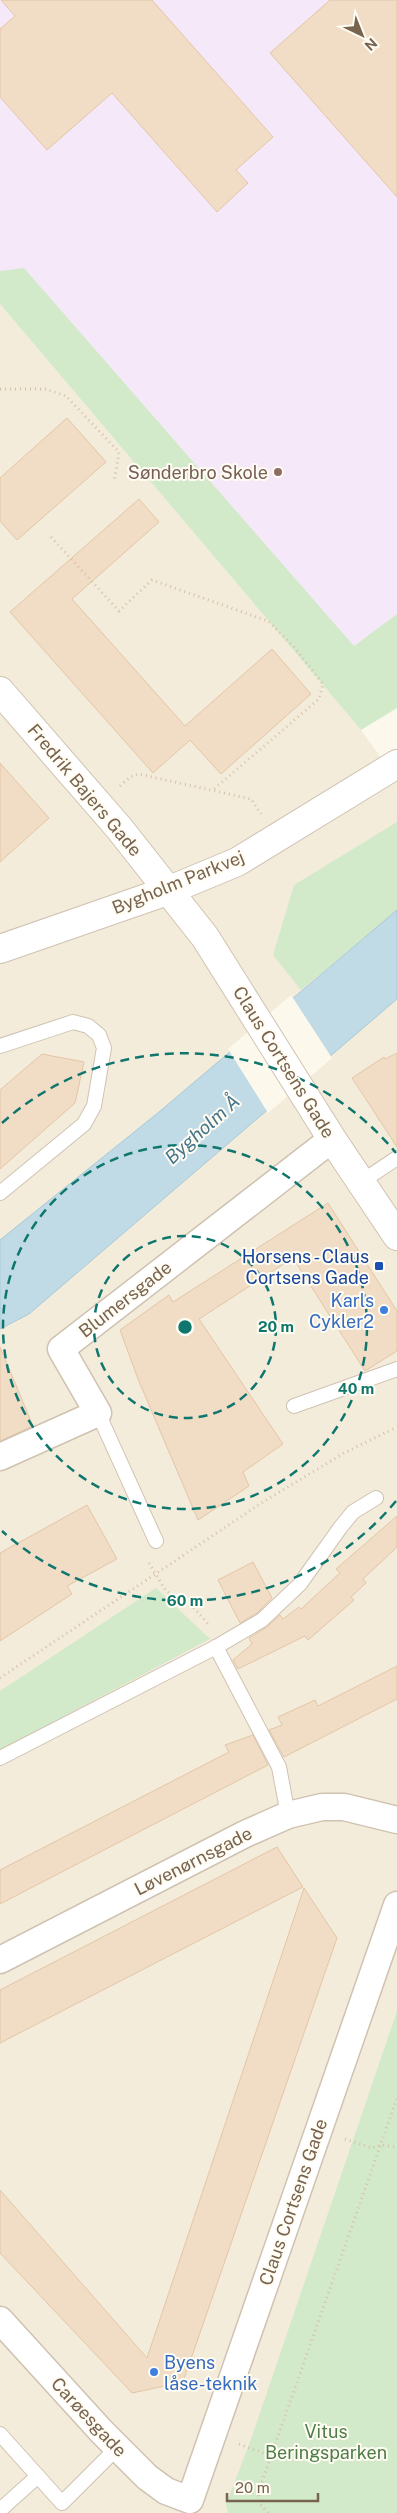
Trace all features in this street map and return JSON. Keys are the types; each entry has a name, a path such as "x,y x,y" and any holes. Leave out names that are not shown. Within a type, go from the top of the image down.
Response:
{"street":[{"name":"Fredrik Bajers Gade","path":"0,691 98,803 167,891"},
{"name":"Bygholm Parkvej","path":"0,949 167,891 237,862 397,764"},
{"name":"Claus Cortsens Gade","path":"167,891 205,937 252,1009 332,1140 397,1236"},
{"name":"Blumersgade","path":"98,1413 61,1349 332,1140"},
{"path":"0,1458 98,1413"},
{"name":"Løvenørnsgade","path":"0,1960 245,1834 288,1815 322,1807 344,1807 397,1820"},
{"name":"Claus Cortsens Gade","path":"188,2506 397,1905"},
{"name":"Carøesgade","path":"0,2320 117,2448 154,2484 188,2506"}],"lane":[{"path":"0,1046 73,1022 88,1026 99,1035 104,1048 94,1106 84,1124 0,1193"},
{"path":"360,1182 397,1158"},
{"path":"294,1406 397,1369"},
{"path":"98,1413 156,1541"},
{"path":"0,1758 216,1648 262,1620 294,1590 353,1512 376,1498"},
{"path":"216,1648 279,1767 288,1815"},
{"path":"0,2434 62,2503 117,2448"},
{"path":"0,2510 38,2476"}],"path":[{"path":"0,389 45,389 66,396 119,452 114,482"},
{"path":"51,537 119,611 152,580 235,609 268,621 294,647 323,684 319,699 214,789"},
{"path":"98,803 130,777 140,774 214,789 251,799 276,838"},
{"path":"0,1678 293,1483 344,1453 397,1427"},
{"path":"156,1541 143,1554 166,1591 195,1609 209,1625 216,1648"},
{"path":"268,2513 260,2504 258,2493 397,2098"},
{"path":"318,2130 372,2148 381,2145 397,2147"},
{"path":"212,2434 272,2456"}],"shaded area":[{"name":"Sønderbro Skole","path":"0,0 397,0 397,651 348,686 0,292"},
{"path":"0,304 361,730 397,780 397,2513 0,2513"}],"green space":[{"path":"24,268 354,646 397,614 397,708 361,730 0,304 0,271"},
{"path":"397,822 397,911 301,990 273,955 294,885"},
{"path":"156,1588 210,1639 0,1750 0,1691"},
{"name":"Vitus Beringsparken","path":"397,2011 397,2513 228,2513 226,2504 250,2442"}],"water":[{"name":"Bygholm Å","path":"397,910 397,999 29,1314 0,1329 0,1240 159,1112"}],"pier":[{"path":"291,995 332,1058 268,1113 228,1049"}],"building":[{"path":"1,0 152,0 273,137 236,170 248,183 217,212 112,93 47,150 0,97 0,29 15,16"},
{"path":"330,0 397,0 397,197 270,53"},
{"path":"67,418 106,462 17,540 0,521 0,478"},
{"path":"139,499 159,522 72,599 185,726 272,649 311,694 221,774 190,740 153,773 10,612"},
{"path":"0,763 49,818 0,862"},
{"path":"397,1053 397,1147 352,1078 384,1057 385,1059"},
{"path":"42,1054 84,1062 75,1103 0,1169 0,1090"},
{"path":"328,1203 397,1311 397,1351 365,1371 293,1258 199,1319 283,1444 243,1472 249,1486 198,1520 138,1379 120,1330 169,1295 173,1302"},
{"path":"0,1347 33,1426 0,1441"},
{"path":"87,1505 117,1559 67,1586 72,1594 0,1641 0,1553"},
{"path":"397,1516 397,1547 363,1579 366,1583 351,1597 354,1600 308,1640 305,1636 238,1669 233,1660 252,1644 249,1638 267,1627 280,1615 283,1619 299,1607 301,1609 340,1573 336,1569"},
{"path":"253,1562 272,1598 257,1613 240,1623 218,1580"},
{"path":"397,1666 397,1699 284,1757 269,1730 282,1725 278,1717 315,1700 318,1706"},
{"path":"253,1735 268,1765 0,1904 0,1870 229,1752 225,1745"},
{"path":"277,1847 303,1887 0,2043 0,1990"},
{"path":"304,1888 337,1938 183,2382 132,2393 0,2253 0,2190 147,2358"}],"place":[{"name":"Sønderbro Skole","path":"278,472"},
{"name":"Horsens - Claus Cortsens Gade","path":"379,1266"},
{"name":"Karls Cykler2","path":"384,1310"},
{"name":"Byens låse-teknik","path":"154,2372"}]}
